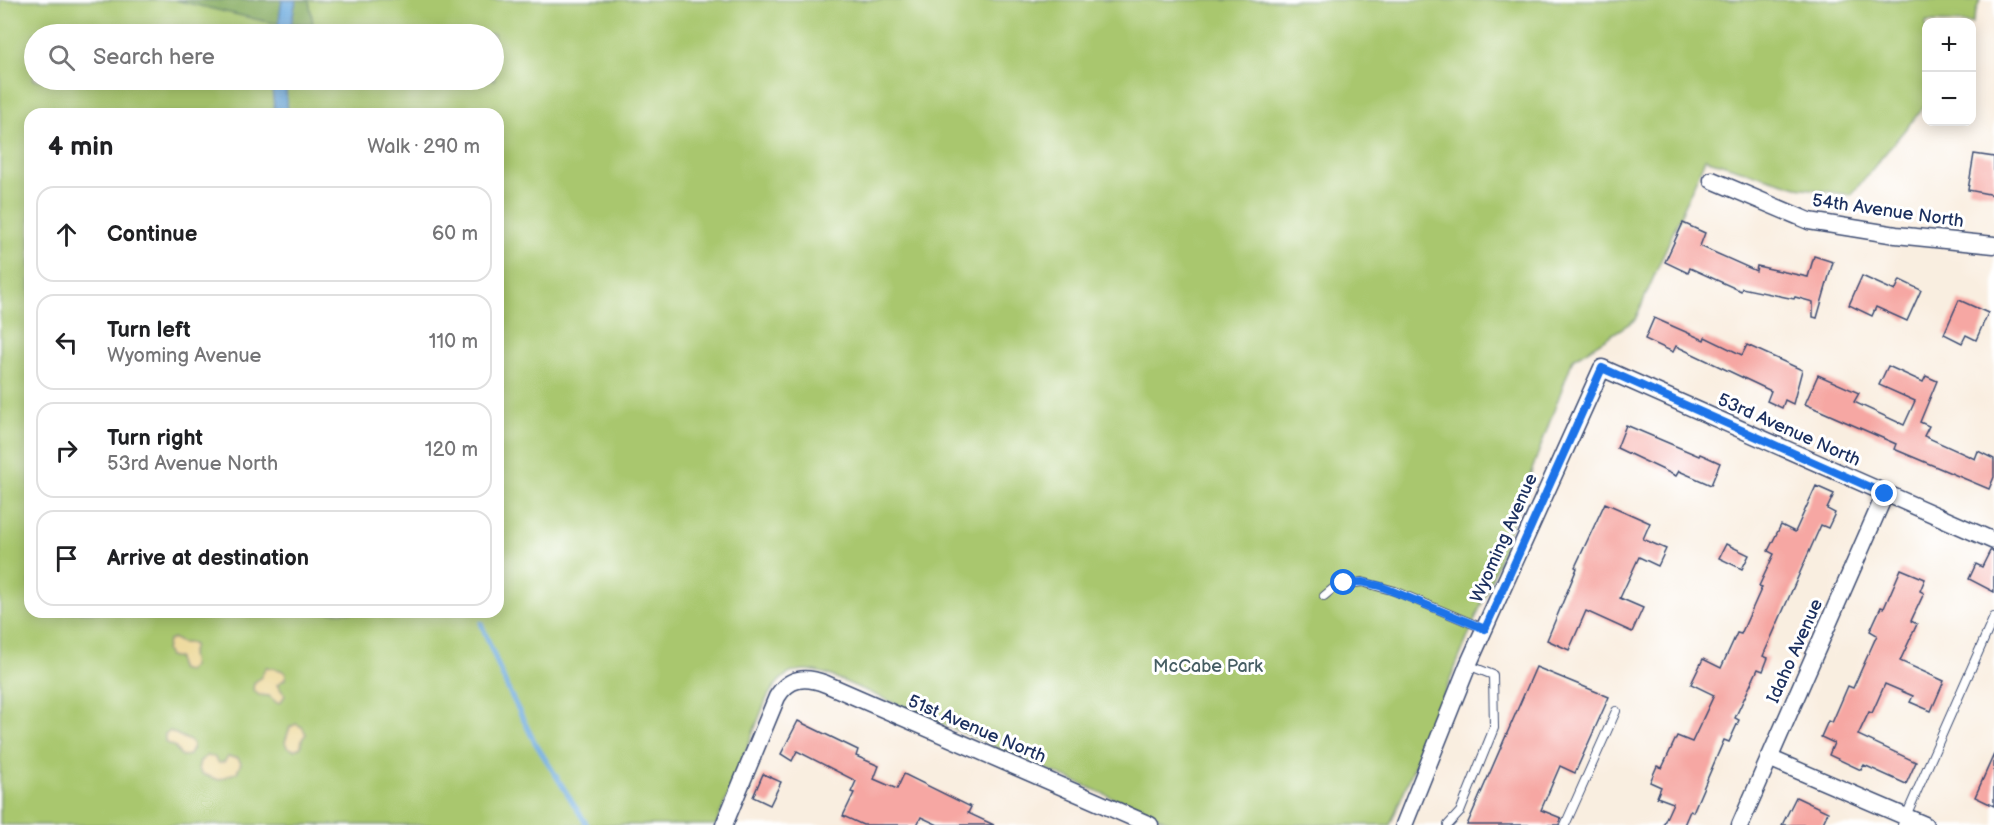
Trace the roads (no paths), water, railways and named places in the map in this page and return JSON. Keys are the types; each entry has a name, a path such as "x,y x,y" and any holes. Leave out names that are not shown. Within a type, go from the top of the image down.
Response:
{"street":[{"name":"54th Avenue North","path":"1712,180 1809,221 1896,235 1994,245"},
{"name":"53rd Avenue North","path":"1602,368 1994,541"},
{"name":"Wyoming Avenue","path":"1404,825 1468,665 1602,368"},
{"name":"Idaho Avenue","path":"1740,825 1885,494"},
{"name":"51st Avenue North","path":"724,825 777,698 787,685 801,679 814,680 1150,825"},
{"path":"1769,758 1904,821 1925,825"}],"lane":[{"path":"1324,596 1336,586 1362,582 1395,591 1485,629"},
{"path":"1904,821 1994,616"},
{"path":"1448,825 1460,812 1494,728 1493,675 1468,665"},
{"path":"1565,825 1616,711"}],"water":[{"path":"282,0 296,0 291,24 278,24"},
{"path":"272,90 286,90 287,108 274,108"}],"waterway":[{"path":"481,623 507,687 534,741 587,825"}],"park label":[{"name":"McCabe Park","path":"1208,666"}]}
